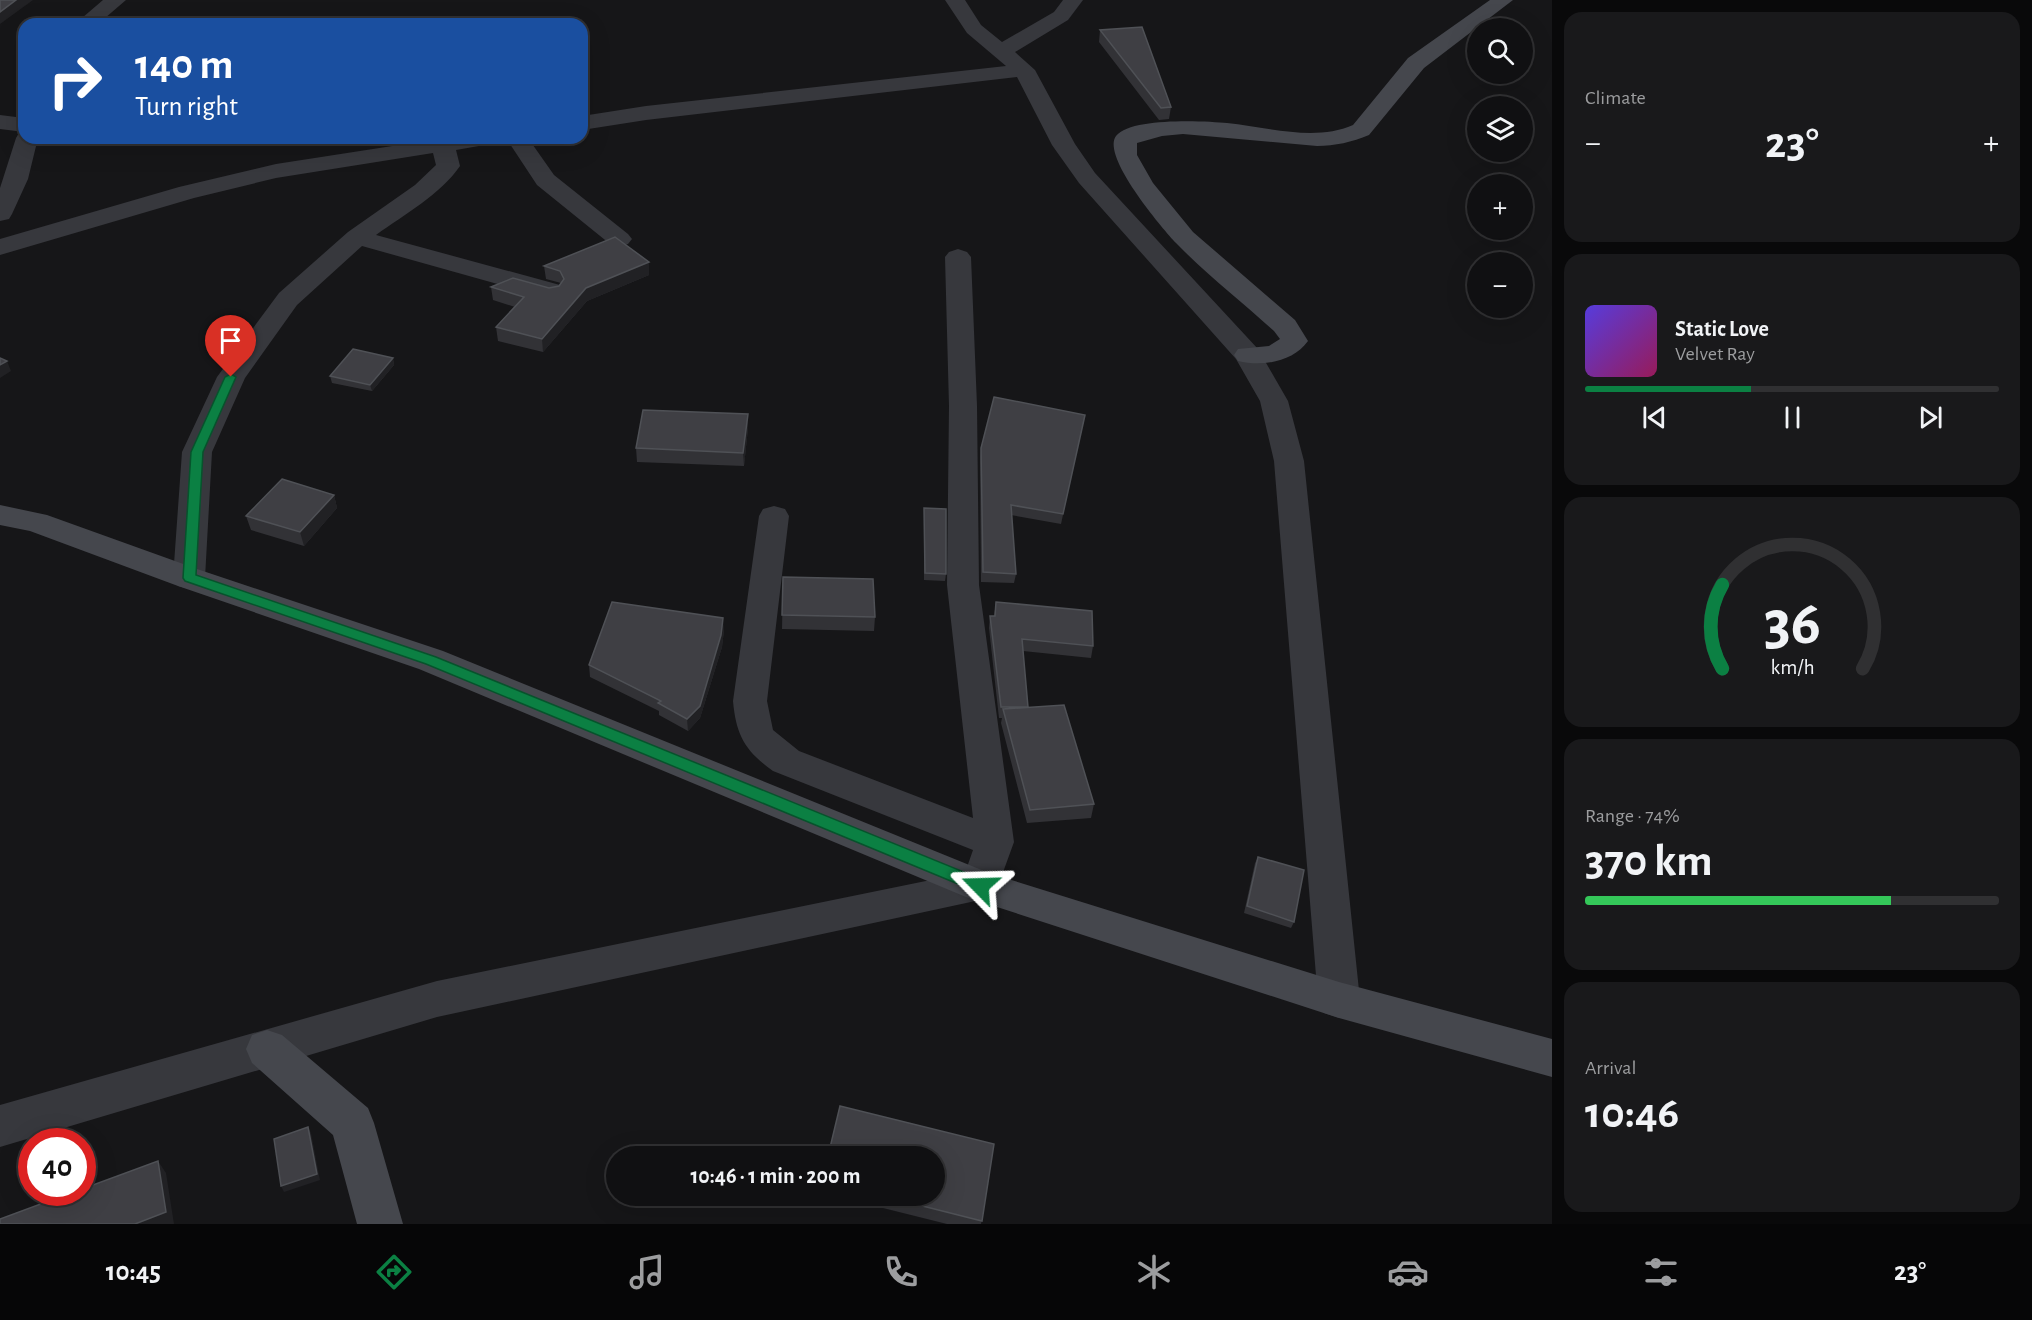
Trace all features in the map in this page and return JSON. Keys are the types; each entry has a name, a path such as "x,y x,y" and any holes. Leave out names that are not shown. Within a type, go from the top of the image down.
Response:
{"street":[{"path":"93,18 116,0"},
{"path":"955,0 974,29 1024,70 1064,145 1087,178 1248,355 1274,401 1289,460 1339,1000"},
{"path":"1001,51 1061,16 1073,0"},
{"path":"1248,355 1270,355 1285,350 1294,341 1285,326 1184,237 1143,186 1125,155 1126,139 1140,132 1159,128 1196,129 1310,140 1350,136 1361,130 1416,63 1503,0"},
{"path":"588,122 646,113 1024,70"},
{"path":"0,122 18,124"},
{"path":"0,214 16,178 25,144"},
{"path":"0,247 187,192 276,171 449,144"},
{"path":"521,144 545,180 619,239"},
{"path":"189,578 197,452 231,377 288,299 357,237 423,190 448,166 443,145"},
{"path":"357,237 551,291"},
{"path":"958,257 963,406 963,585 995,842 980,886"},
{"path":"0,515 36,522 189,578 431,660 980,886 1339,1000 1552,1058"},
{"path":"774,516 750,701 752,726 763,746 786,761 995,842"},
{"path":"0,1126 437,999 980,886"},
{"path":"267,1049 352,1123 380,1224"}],"building":[{"path":"0,0 16,0 0,12"},
{"path":"1142,27 1171,107 1161,108 1100,30"},
{"path":"615,237 649,262 586,288 542,339 496,327 524,297 491,287 513,278 549,288 559,286 564,279 560,271 544,266"},
{"path":"353,349 393,358 370,385 330,376"},
{"path":"0,358 7,361 0,365"},
{"path":"994,397 1085,415 1063,514 1011,505 1016,574 983,572 981,448"},
{"path":"643,410 748,414 743,453 636,448"},
{"path":"282,479 334,495 300,532 246,516"},
{"path":"924,508 946,509 946,574 925,573"},
{"path":"783,577 873,579 875,617 782,615"},
{"path":"612,602 723,618 721,635 700,706 687,719 658,703 661,701 589,665"},
{"path":"996,602 1092,611 1093,646 1022,639 1028,707 1001,707 990,616 995,616"},
{"path":"1064,705 1094,804 1030,810 1003,709"},
{"path":"1258,857 1304,870 1294,922 1247,906"},
{"path":"840,1106 994,1144 982,1221 923,1206 945,1206 945,1146 830,1146"},
{"path":"308,1127 317,1174 281,1186 274,1139"},
{"path":"158,1161 166,1212 135,1224 0,1224 0,1219 35,1206 96,1206 96,1184"}],"route":[{"path":"231,377 197,452 189,578 431,660 980,886"}]}
